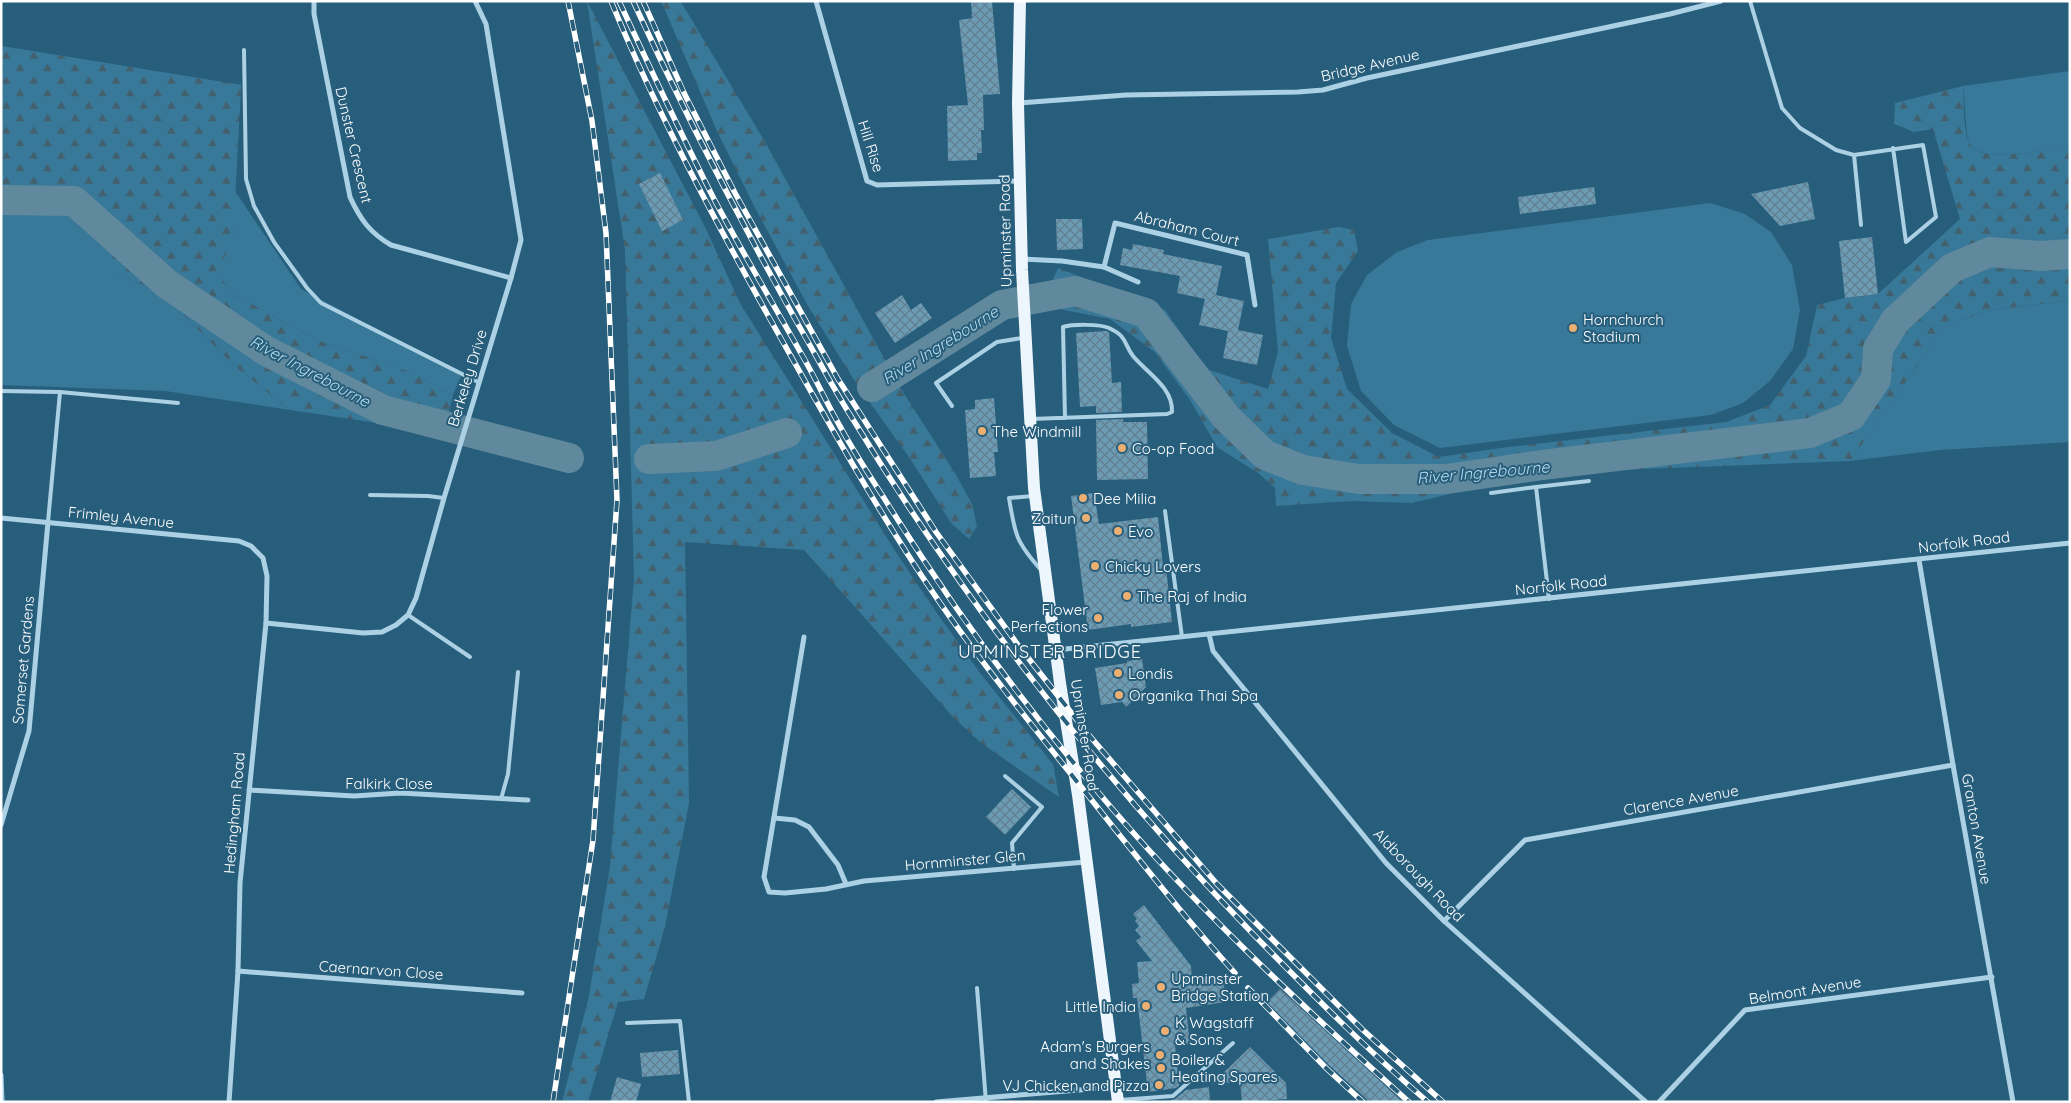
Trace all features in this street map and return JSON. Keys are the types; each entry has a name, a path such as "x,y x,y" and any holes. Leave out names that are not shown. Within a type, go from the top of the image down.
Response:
{"main road":[{"name":"Upminster Road","path":"1020,1 1018,103 1022,287 1035,496 1055,650 1087,862 1118,1101"}],"street":[{"name":"Dunster Crescent","path":"314,1 314,14 350,197 357,213 367,228 379,238 391,244 511,278"},
{"name":"Berkeley Drive","path":"408,615 416,598 521,240 486,24 475,1"},
{"name":"Hill Rise","path":"816,1 867,181 877,185 1020,181"},
{"name":"Bridge Avenue","path":"1018,103 1109,96 1323,90 1367,78 1670,14 1721,1"},
{"name":"Abraham Court","path":"1104,267 1115,224 1246,255 1254,305"},
{"path":"1022,259 1062,261 1104,267 1138,282"},
{"name":"Frimley Avenue","path":"1,518 239,541"},
{"name":"Somerset Gardens","path":"1,826 29,731 48,522"},
{"name":"Hedingham Road","path":"229,1102 234,1058 240,883 266,623 267,576 263,558 251,546 239,541"},
{"name":"Norfolk Road","path":"1055,650 2070,543"},
{"name":"Granton Avenue","path":"1919,560 1953,765 2013,1102"},
{"path":"266,623 363,633 382,632 396,625 408,615"},
{"name":"Aldborough Road","path":"1209,634 1213,650 1386,863 1444,921 1646,1102"},
{"name":"Hornminster Glen","path":"804,637 764,877 769,892 785,893 826,889 846,884 1087,862"},
{"name":"Clarence Avenue","path":"1444,921 1525,840 1953,765"},
{"name":"Falkirk Close","path":"249,790 354,796 400,793 528,800"},
{"path":"774,818 795,820 808,828 838,865 846,884"},
{"name":"Caernarvon Close","path":"238,971 522,993"},
{"name":"Belmont Avenue","path":"1658,1102 1745,1010 1992,976"},
{"path":"1,1075 2,1102"},
{"path":"936,1102 1116,1087"}],"lane":[{"path":"1750,1 1782,108 1800,128 1836,150 1854,155 1893,148 1923,145 1936,217 1906,242 1893,148"},
{"path":"244,50 246,178 254,206 274,242 307,288 321,303 478,382"},
{"path":"1854,155 1861,225"},
{"path":"1029,419 1065,418 1167,414 1172,412 1172,406 1162,384 1132,355 1124,336 1107,327 1070,325 1063,327 1065,418"},
{"path":"952,406 936,383 997,342 1016,341 1024,338"},
{"path":"1,391 60,392 178,403"},
{"path":"48,522 60,392"},
{"path":"1491,493 1589,480"},
{"path":"1536,487 1549,599"},
{"path":"370,495 444,498"},
{"path":"1035,496 1009,498 1014,530 1022,549 1045,575"},
{"path":"1165,511 1182,636"},
{"path":"408,615 470,657"},
{"path":"501,799 508,774 518,672"},
{"path":"1005,776 1042,807 1012,843 1014,869"},
{"path":"977,988 986,1099"},
{"path":"627,1023 680,1020 689,1102"},
{"path":"1118,1101 1173,1096 1233,1043"}],"green space":[{"path":"587,1 704,225 741,305 899,557 939,616 980,673 1053,764 1059,797 981,743 953,717 804,550 685,542 689,803 665,927 644,999 618,1002 588,1102 562,1102 589,996 610,866 634,579 625,250"},
{"path":"661,1 680,1 690,17 765,142 901,389 955,473 972,504 977,526 969,539 951,523 911,460 856,383 808,306 754,206 717,131"},
{"path":"1,46 241,85 235,191 301,289 447,366 461,376 453,395 412,373 317,340 233,294 216,271 233,240 234,191 113,271 165,296 235,366 290,410 165,391 1,385"},
{"path":"1,46 241,85 233,240 217,272 233,294 317,340 412,373 453,395 444,433 290,410 235,366 165,296 113,271 91,223 1,186"},
{"path":"2070,71 2070,145 2002,155 1988,154 1977,150 1970,144 1966,125 1963,86"},
{"path":"1963,86 1966,132 1970,144 1977,150 1988,154 2001,155 2070,145 2070,300 1985,311 1944,327 1850,461 1617,470 1468,490 1411,503 1351,501 1276,506 1275,488 1258,473 1217,447 1190,400 1155,352 1110,319 1054,308 1050,287 1058,268 1165,310 1206,369 1268,389 1278,352 1268,239 1339,227 1354,230 1358,251 1336,283 1331,338 1347,389 1392,433 1439,457 1508,447 1726,422 1770,405 1806,356 1817,305 1845,298 1878,294 1960,219 1933,129 1914,132 1894,124 1895,103"},
{"name":"Hornchurch Stadium","path":"1710,203 1745,214 1771,232 1792,265 1800,310 1793,349 1770,381 1743,403 1711,415 1440,448 1394,425 1361,391 1347,346 1351,304 1367,275 1397,252 1428,240"},
{"path":"2070,300 2070,442 1940,450 1850,461 1944,327 1985,311"}],"building":[{"path":"971,1 992,1 1000,94 983,95 984,130 981,130 982,153 977,153 977,160 948,161 947,106 968,105 959,20 972,18"},
{"path":"660,173 683,220 662,231 639,184"},
{"path":"1808,182 1815,219 1780,226 1751,194"},
{"path":"1594,187 1596,204 1520,214 1518,197"},
{"path":"1056,219 1082,219 1083,249 1057,250"},
{"path":"1872,237 1878,294 1845,298 1839,241"},
{"path":"1133,244 1164,250 1163,254 1222,266 1216,295 1244,301 1238,330 1263,335 1257,365 1223,358 1228,331 1199,325 1205,299 1177,293 1180,276 1120,265 1123,248 1132,250"},
{"path":"902,295 911,310 921,303 932,318 895,343 875,313"},
{"path":"1109,332 1112,383 1121,382 1122,412 1096,413 1096,406 1080,407 1076,333"},
{"name":"The Windmill","path":"994,398 998,452 994,452 996,476 970,478 965,410 975,409 975,400"},
{"name":"Co-op Food","path":"1123,419 1123,422 1147,422 1148,479 1097,480 1096,420"},
{"path":"1094,493 1099,524 1158,517 1163,567 1166,567 1172,622 1131,627 1131,624 1088,630 1071,496"},
{"path":"1142,659 1146,687 1126,707 1122,702 1101,705 1095,668"},
{"path":"1012,789 1031,807 1005,835 986,817"},
{"path":"1144,905 1191,966 1192,980 1223,977 1226,1002 1186,1008 1190,1044 1175,1046 1179,1086 1148,1092 1137,998 1133,998 1132,984 1139,983 1137,962 1152,961 1136,941 1141,937 1135,930 1139,926 1133,914"},
{"path":"1280,989 1403,1102 1370,1102 1330,1066 1267,1002"},
{"path":"1250,1047 1286,1083 1287,1099 1242,1102 1240,1082 1212,1084"},
{"path":"678,1050 680,1074 642,1077 640,1053"},
{"path":"617,1077 641,1084 636,1102 610,1102"},
{"path":"1209,1087 1210,1102 1161,1102 1175,1099 1186,1090"}],"waterway":[{"name":"River Ingrebourne","path":"1,200 74,201 167,284 266,351 383,410 569,458"},
{"name":"River Ingrebourne","path":"872,387 1002,305 1075,291 1146,313 1226,417 1265,455 1303,470 1359,479 1447,479 1542,465 1810,433 1851,416 1876,379 1878,349 1895,321 1952,268 1990,252 2041,256 2070,254"},
{"name":"River Ingrebourne","path":"649,459 716,456 787,433"}],"railway":[{"path":"553,1102 593,840 617,500 606,233 592,121 568,1"},
{"path":"611,1 666,123 727,241 836,436 905,550 969,644 1015,704 1159,884 1235,973"},
{"path":"619,1 714,199 846,437 908,536 985,649 1069,757 1171,874 1287,990 1409,1102"},
{"path":"633,1 672,84 734,205 833,385 897,490 990,624 1091,753 1198,876 1318,999 1383,1062 1428,1102"},
{"path":"643,1 685,95 735,193 838,379 936,532 1018,645 1088,734 1217,884 1363,1030 1443,1102"},
{"path":"1248,988 1327,1069 1363,1102"}],"place":[{"name":"Hornchurch Stadium","path":"1573,328"},
{"name":"The Windmill","path":"982,431"},
{"name":"Co-op Food","path":"1122,448"},
{"name":"Dee Milia","path":"1083,498"},
{"name":"Zaitun","path":"1086,518"},
{"name":"Evo","path":"1118,531"},
{"name":"Chicky Lovers","path":"1095,566"},
{"name":"The Raj of India","path":"1127,596"},
{"name":"Flower Perfections","path":"1098,618"},
{"name":"Londis","path":"1118,673"},
{"name":"Organika Thai Spa","path":"1119,695"},
{"name":"Upminster Bridge Station","path":"1161,987"},
{"name":"Little India","path":"1146,1006"},
{"name":"K Wagstaff & Sons","path":"1165,1031"},
{"name":"Adam's Burgers and Shakes","path":"1160,1055"},
{"name":"Boiler & Heating Spares","path":"1161,1068"},
{"name":"VJ Chicken and Pizza","path":"1159,1085"}],"district":[{"name":"UPMINSTER BRIDGE","path":"1050,651"}]}
